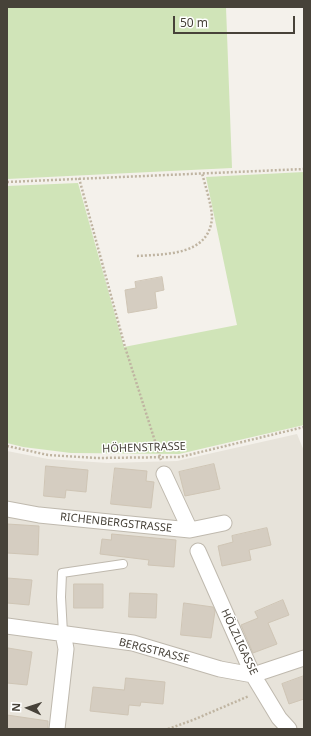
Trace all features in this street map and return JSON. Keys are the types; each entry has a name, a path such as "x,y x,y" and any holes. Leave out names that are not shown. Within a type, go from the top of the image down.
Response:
{"street":[{"path":"164,474 190,530"},
{"name":"RICHENBERGSTRASSE","path":"7,509 39,515 190,530 224,523"},
{"name":"HÖLZLIGASSE","path":"198,551 253,675 279,718 289,729"},
{"name":"BERGSTRASSE","path":"7,626 133,644 220,669 253,675"},
{"path":"58,729 66,649 63,633"},
{"path":"253,675 304,658"}],"lane":[{"path":"63,633 61,597 62,573 123,564"}],"path":[{"path":"7,182 304,169"},
{"path":"138,256 181,252 197,245 207,235 212,218 202,173"},
{"path":"79,178 127,354 161,457"},
{"name":"HÖHENSTRASSE","path":"7,446 48,455 96,458 180,457 304,427"},
{"path":"168,729 193,720 262,690"}],"shaded area":[{"path":"297,434 304,451 304,729 7,729 7,451 48,459 108,463 177,461"}],"green space":[{"path":"7,7 226,7 232,168 7,179"},
{"path":"304,172 304,425 179,454 71,453 23,447 7,443 7,186 78,183 124,347 237,325 206,177"}],"building":[{"path":"162,277 164,290 155,292 157,308 128,313 125,290 136,288 135,282"},
{"path":"214,464 220,489 185,496 179,472"},
{"path":"46,466 88,470 86,492 66,490 65,498 44,496"},
{"path":"115,468 147,471 146,481 154,482 151,508 111,504"},
{"path":"7,524 39,526 38,555 7,553"},
{"path":"267,528 271,545 249,550 251,560 222,566 218,546 233,542 232,536"},
{"path":"112,534 176,540 174,567 148,565 149,560 100,554 102,539 111,540"},
{"path":"7,578 32,580 29,605 7,603"},
{"path":"74,584 103,584 103,608 74,608"},
{"path":"130,593 157,594 156,618 129,617"},
{"path":"283,600 289,615 268,623 277,644 253,653 241,625 258,618 255,612"},
{"path":"184,603 213,607 215,611 211,638 181,635"},
{"path":"8,648 32,652 27,685 7,683"},
{"path":"304,676 304,699 289,704 282,684"},
{"path":"126,678 165,682 163,704 141,702 140,706 129,705 128,715 90,711 93,687 124,690"},
{"path":"7,715 48,721 48,729 7,729"}]}
